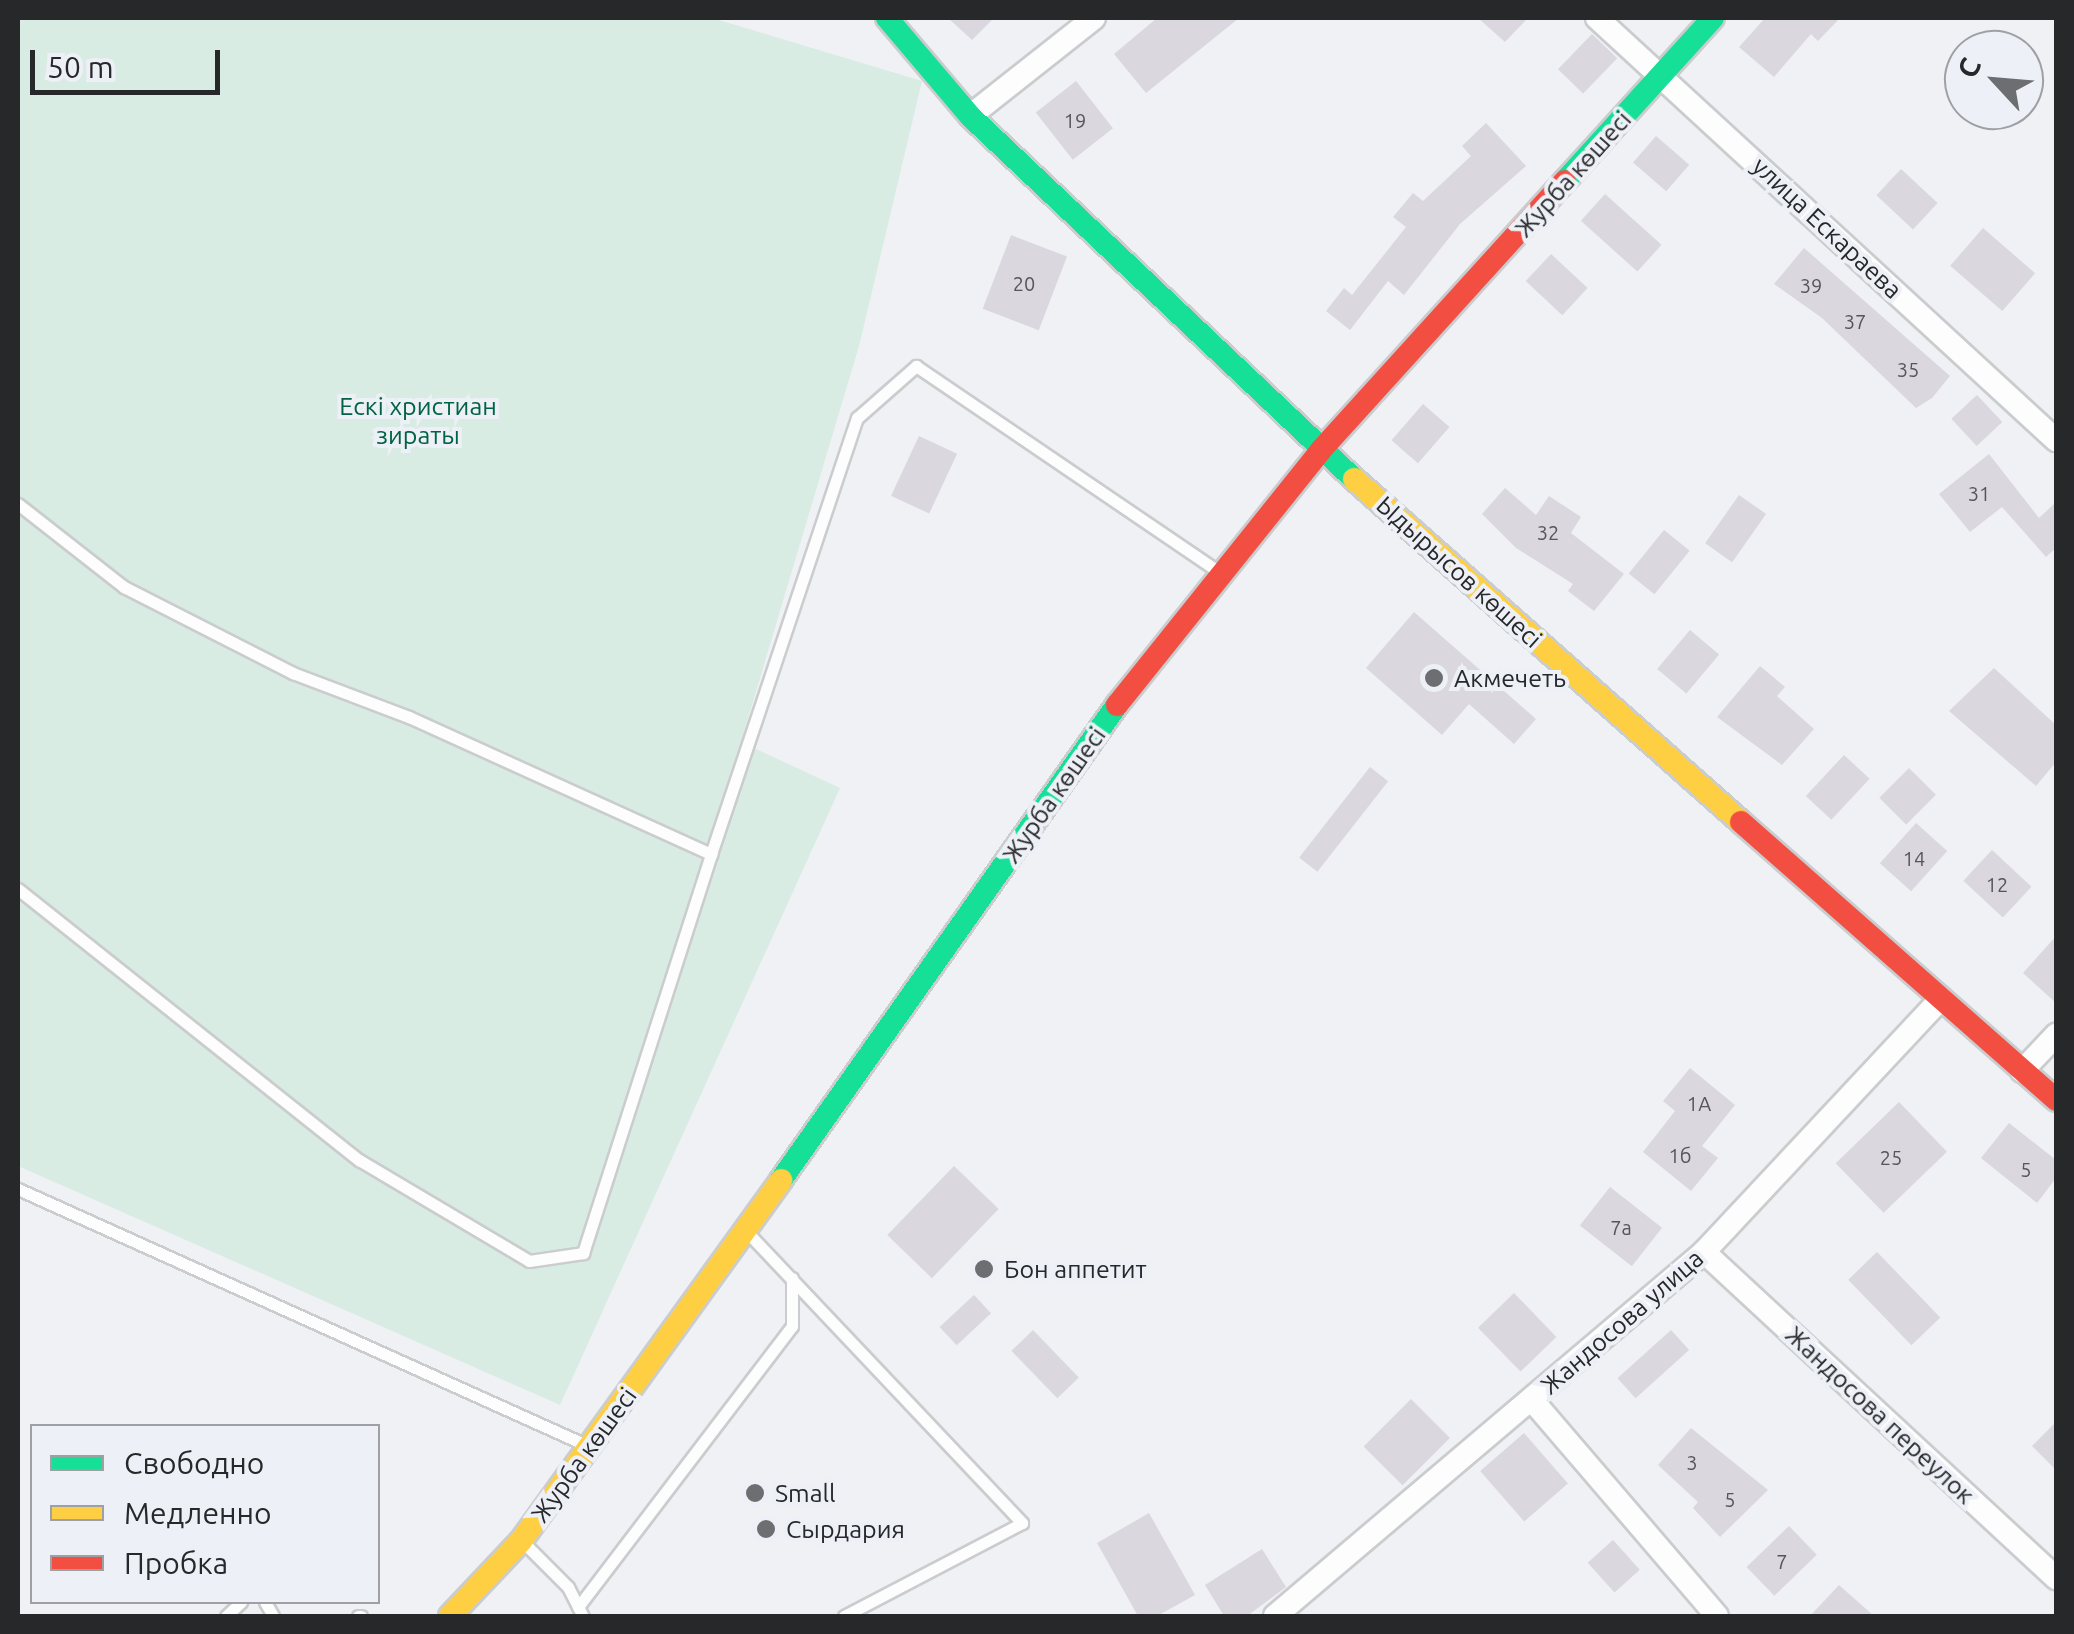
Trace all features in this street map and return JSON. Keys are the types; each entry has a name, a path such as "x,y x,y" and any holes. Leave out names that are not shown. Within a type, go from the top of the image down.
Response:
{"street":[{"name":"Ыдырысов көшесі","path":"888,18 970,116 1322,450 2056,1100"},
{"path":"970,116 1094,18"},
{"name":"улица Ескараева","path":"1596,18 2056,440"},
{"name":"Журба көшесі","path":"450,1616 521,1540 590,1447 1126,693 1322,450 1713,18"},
{"name":"Жандосова улица","path":"1275,1616 1704,1252 1941,999"},
{"path":"2022,1072 2056,1035"},
{"name":"Жандосова переулок","path":"1704,1252 2056,1578"},
{"path":"1532,1400 1717,1616"}],"lane":[{"path":"18,889 359,1160 529,1261 583,1253 856,418 916,366 1222,573"},
{"path":"18,504 124,587 276,664 712,854"},
{"path":"18,1189 590,1447"},
{"path":"746,1230 1022,1523 844,1616"},
{"path":"521,1540 568,1587 581,1612 792,1326 792,1278"}],"green space":[{"name":"Ескі христиан зираты","path":"18,18 712,18 922,81 859,346 741,742 840,788 560,1405 18,1166"}],"building":[{"path":"948,18 994,18 972,40"},
{"path":"1157,18 1239,18 1146,93 1114,54"},
{"path":"1478,18 1528,18 1505,42"},
{"path":"1765,18 1840,18 1818,41 1811,34 1774,77 1739,47"},
{"path":"1592,34 1617,58 1583,94 1558,69"},
{"path":"1076,81 1113,128 1073,160 1036,112"},
{"path":"1486,123 1526,166 1460,224 1404,295 1388,281 1350,330 1326,311 1344,288 1352,295 1406,227 1393,217 1413,193 1423,201 1471,156 1462,146"},
{"path":"1656,136 1689,165 1666,191 1633,162"},
{"path":"1901,169 1938,203 1913,229 1876,195"},
{"path":"1605,194 1661,245 1637,272 1581,221"},
{"path":"1983,228 2035,273 2002,311 1950,266"},
{"path":"1011,235 1067,257 1039,330 983,309"},
{"path":"1804,248 1950,376 1932,398 1916,408 1822,318 1774,284"},
{"path":"1551,254 1588,288 1562,315 1526,281"},
{"path":"1977,395 2002,422 1977,446 1951,419"},
{"path":"1423,404 1449,427 1418,463 1392,440"},
{"path":"919,436 957,454 929,514 891,496"},
{"path":"1989,454 2039,518 2056,502 2056,548 2046,557 2002,507 1970,532 1939,494"},
{"path":"1505,488 1536,515 1549,496 1581,517 1571,533 1624,574 1594,611 1568,591 1573,584 1516,548 1482,514"},
{"path":"1739,495 1766,514 1732,562 1705,543"},
{"path":"1664,530 1690,551 1654,594 1629,574"},
{"name":"Акмечеть","path":"1414,612 1536,719 1514,744 1469,704 1442,735 1366,668"},
{"path":"1690,630 1719,654 1686,693 1657,669"},
{"path":"1760,666 1785,687 1777,696 1814,729 1782,765 1717,717"},
{"path":"1994,668 2056,725 2056,762 2036,786 1949,711"},
{"path":"1844,755 1870,779 1831,820 1806,796"},
{"path":"1370,767 1388,781 1317,872 1299,858"},
{"path":"1909,768 1936,795 1906,825 1879,798"},
{"path":"1916,823 1947,851 1911,891 1880,863"},
{"path":"1992,850 2031,887 2003,918 1963,881"},
{"path":"2056,936 2056,1003 2023,973"},
{"path":"1690,1068 1735,1105 1702,1146 1718,1158 1691,1191 1643,1152 1675,1111 1663,1101"},
{"path":"1899,1102 1947,1152 1884,1213 1836,1163"},
{"path":"2009,1123 2056,1160 2056,1178 2037,1203 1981,1158"},
{"path":"954,1166 999,1209 932,1278 887,1235"},
{"path":"1610,1187 1662,1228 1632,1266 1580,1226"},
{"path":"1877,1252 1940,1317 1911,1345 1848,1280"},
{"path":"1514,1293 1556,1337 1520,1372 1478,1328"},
{"path":"974,1295 991,1313 957,1345 940,1327"},
{"path":"1033,1330 1079,1377 1057,1398 1011,1351"},
{"path":"1671,1330 1689,1350 1636,1398 1617,1378"},
{"path":"1411,1399 1450,1438 1403,1485 1364,1446"},
{"path":"2056,1422 2056,1470 2032,1446"},
{"path":"1691,1428 1768,1490 1720,1537 1693,1508 1698,1502 1658,1465"},
{"path":"1524,1433 1568,1484 1524,1522 1480,1471"},
{"path":"1149,1513 1195,1595 1157,1616 1138,1616 1097,1543"},
{"path":"1789,1526 1817,1555 1774,1596 1747,1567"},
{"path":"1613,1540 1640,1570 1614,1592 1588,1563"},
{"path":"1262,1549 1286,1587 1247,1616 1224,1616 1205,1585"},
{"path":"1839,1585 1874,1616 1810,1616"}],"traffic: fast":[{"path":"887,18 970,116 1354,479"},
{"path":"1565,181 1713,18"},
{"path":"781,1180 1117,705"}],"traffic: slow":[{"path":"1354,479 1741,822"},
{"path":"450,1616 521,1541 781,1180"}],"traffic: jam":[{"path":"1117,705 1321,450 1565,181"},
{"path":"1741,822 2056,1100"}],"place":[{"name":"Акмечеть","path":"1434,678"},
{"name":"Бон аппетит","path":"984,1269"},
{"name":"Small","path":"755,1493"},
{"name":"Сырдария","path":"766,1529"}]}
